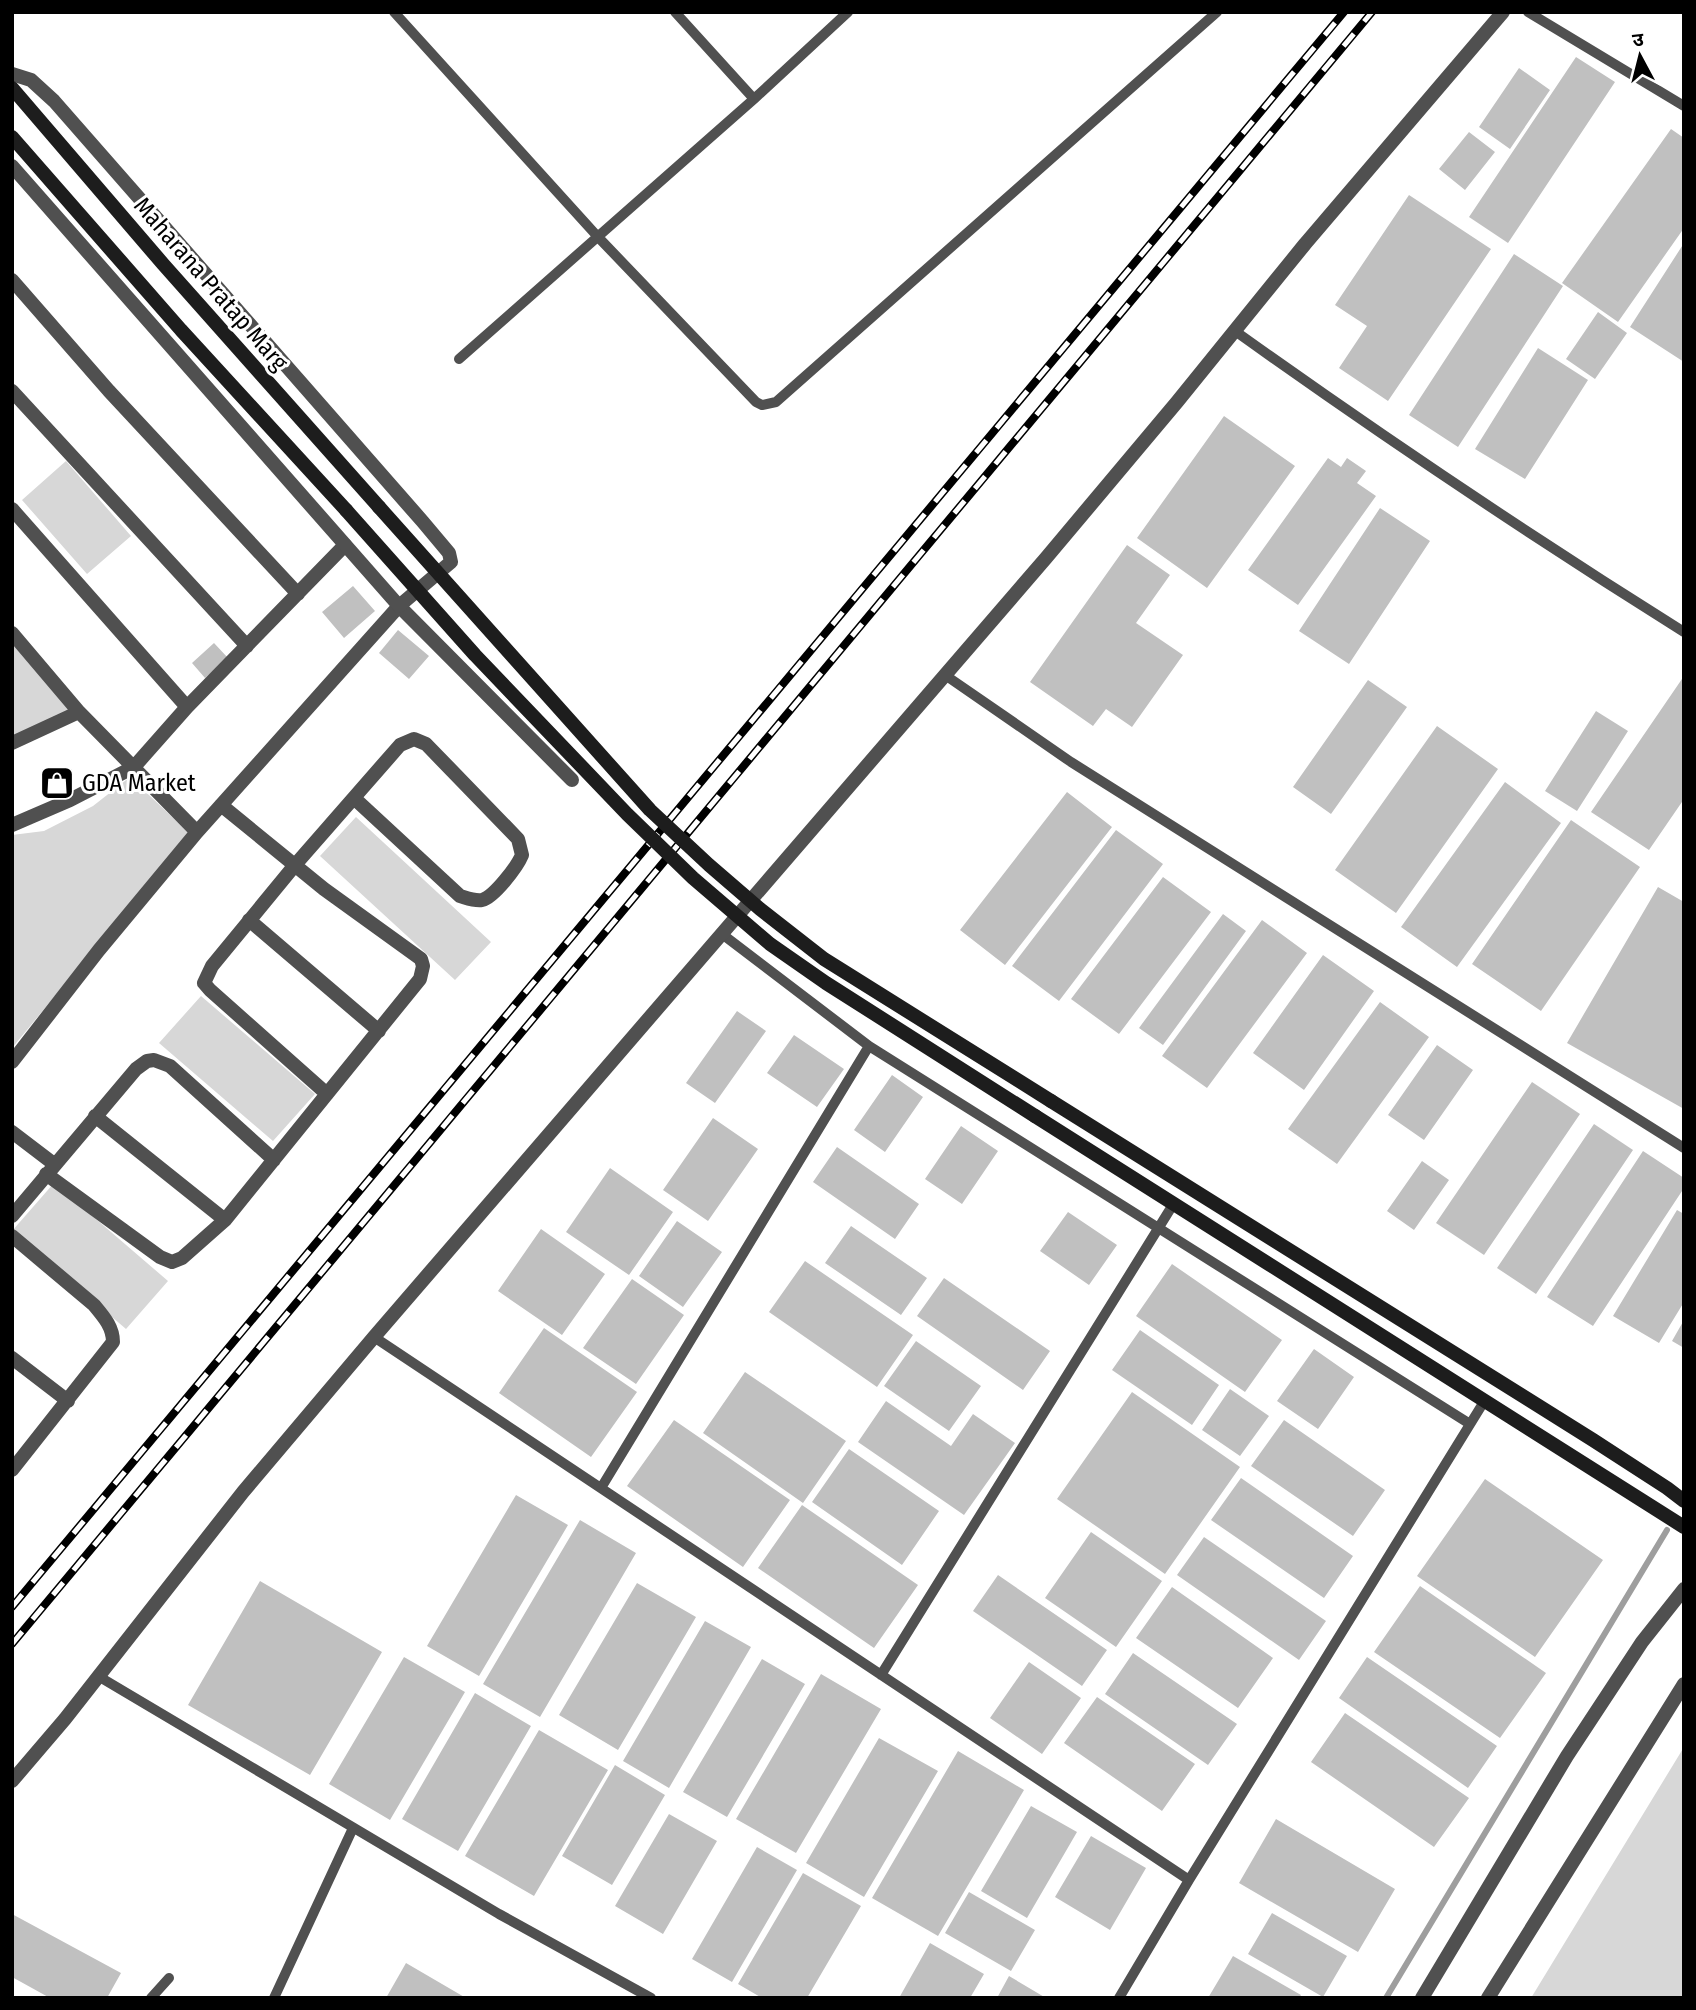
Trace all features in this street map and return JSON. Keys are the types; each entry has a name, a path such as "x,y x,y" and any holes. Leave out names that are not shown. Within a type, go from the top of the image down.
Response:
{"main road":[{"name":"Maharana Pratap Marg","path":"12,88 163,264 650,810 760,909 824,958 1593,1440 1684,1501"},
{"name":"Maharana Pratap Marg","path":"12,137 181,330 475,655 627,814 693,878 770,944 826,983 1034,1116 1684,1527"}],"street":[{"path":"12,1781 243,1492 945,675 1503,12"},
{"path":"12,75 31,80 54,101 449,553 451,562 399,606 197,832 99,950 12,1062"},
{"path":"12,166 399,606 572,780"},
{"path":"12,280 109,391 298,594"},
{"path":"12,391 247,646"},
{"path":"12,509 187,707"},
{"path":"12,825 70,800 134,767 187,707 345,545"},
{"path":"12,633 79,712 197,832"},
{"path":"12,743 79,712"},
{"path":"327,1094 204,983 212,966 249,920 295,865 400,745 414,739 426,744 518,839 522,855 517,867 486,899 475,901 460,896 354,798"},
{"path":"12,1132 50,1169 160,1257 172,1262 182,1258 225,1220 421,979 421,959 295,865 221,805"},
{"path":"249,920 379,1031"},
{"path":"12,1216 95,1116 140,1065 147,1061 160,1061 170,1066 274,1160"},
{"path":"95,1116 225,1220"},
{"path":"12,1236 94,1306 113,1333 113,1342 12,1470"},
{"path":"12,1358 68,1401"},
{"path":"1422,1998 1574,1745 1642,1642 1684,1589"},
{"path":"1488,1998 1684,1684"}],"lane":[{"path":"394,12 598,237 756,402 762,405 776,402 1217,12"},
{"path":"675,12 754,99"},
{"path":"459,359 754,99 848,12"},
{"path":"1528,12 1684,106"},
{"path":"1235,331 1425,465 1551,549 1684,632"},
{"path":"945,675 1071,762 1684,1148"},
{"path":"722,934 869,1046 1470,1424"},
{"path":"601,1488 869,1046"},
{"path":"881,1675 1174,1203"},
{"path":"374,1337 1189,1880"},
{"path":"1119,1998 1485,1400"},
{"path":"98,1676 499,1914 651,1998"},
{"path":"274,1998 353,1828"},
{"path":"151,1998 169,1978"}],"shaded area":[{"path":"66,461 131,536 87,574 22,500"},
{"path":"12,638 79,712 12,743"},
{"path":"130,777 189,833 12,1048 12,835 44,831 93,806"},
{"path":"356,817 491,942 455,980 320,856"},
{"path":"201,996 315,1094 273,1141 159,1043"},
{"path":"54,1183 168,1281 126,1329 12,1231"},
{"path":"1684,1747 1684,1998 1531,1998"}],"building":[{"path":"1576,57 1615,82 1508,243 1469,217"},
{"path":"1519,68 1550,90 1510,149 1479,127"},
{"path":"1671,129 1684,138 1684,228 1618,322 1562,283"},
{"path":"1469,132 1495,152 1465,190 1439,169"},
{"path":"1409,195 1491,249 1388,401 1339,368 1367,326 1335,305"},
{"path":"1684,243 1684,362 1630,327"},
{"path":"1514,254 1563,286 1458,447 1409,415"},
{"path":"1598,312 1627,333 1595,379 1566,359"},
{"path":"1538,348 1588,380 1525,479 1475,449"},
{"path":"1224,416 1295,466 1207,588 1137,538"},
{"path":"1328,458 1341,467 1347,458 1366,471 1357,483 1376,496 1298,605 1248,570"},
{"path":"1380,508 1430,541 1349,664 1299,631"},
{"path":"1127,545 1170,575 1136,623 1183,655 1132,727 1106,709 1093,726 1030,682"},
{"path":"353,586 375,611 344,638 322,612"},
{"path":"398,630 429,656 409,679 379,653"},
{"path":"214,643 228,658 205,678 192,663"},
{"path":"1684,676 1684,799 1649,850 1591,812"},
{"path":"1368,680 1407,707 1331,814 1293,787"},
{"path":"1596,711 1628,731 1577,811 1545,791"},
{"path":"1437,726 1498,769 1396,913 1335,870"},
{"path":"1505,782 1561,823 1457,967 1401,927"},
{"path":"1067,792 1112,827 1005,965 960,930"},
{"path":"1571,820 1640,867 1541,1011 1472,964"},
{"path":"1116,830 1163,864 1059,1001 1012,966"},
{"path":"1163,877 1211,912 1119,1034 1071,999"},
{"path":"1658,887 1684,902 1684,1109 1567,1043"},
{"path":"1223,914 1246,931 1163,1045 1139,1028"},
{"path":"1262,920 1307,953 1207,1088 1162,1056"},
{"path":"1323,955 1374,991 1304,1090 1253,1053"},
{"path":"1380,1002 1429,1037 1337,1164 1288,1129"},
{"path":"737,1011 766,1031 715,1103 686,1083"},
{"path":"794,1035 844,1069 817,1107 767,1073"},
{"path":"1437,1045 1473,1070 1424,1140 1388,1115"},
{"path":"892,1075 923,1097 885,1152 854,1130"},
{"path":"1532,1082 1580,1114 1484,1255 1436,1223"},
{"path":"713,1118 758,1149 708,1221 663,1190"},
{"path":"1594,1124 1633,1150 1536,1294 1497,1268"},
{"path":"961,1126 998,1151 962,1204 925,1179"},
{"path":"837,1147 919,1204 895,1239 813,1182"},
{"path":"1643,1151 1684,1178 1684,1188 1593,1326 1547,1297"},
{"path":"1422,1161 1449,1180 1414,1230 1387,1211"},
{"path":"610,1168 673,1212 629,1275 566,1232"},
{"path":"1677,1210 1684,1214 1684,1302 1659,1343 1613,1316"},
{"path":"1068,1212 1117,1245 1089,1285 1040,1251"},
{"path":"677,1221 722,1252 683,1307 639,1276"},
{"path":"851,1226 927,1278 901,1315 825,1263"},
{"path":"541,1229 605,1274 562,1335 498,1291"},
{"path":"805,1261 913,1335 877,1387 769,1312"},
{"path":"1172,1264 1282,1340 1245,1392 1136,1316"},
{"path":"944,1278 1050,1351 1023,1390 917,1316"},
{"path":"632,1279 684,1315 636,1384 583,1348"},
{"path":"1684,1320 1684,1348 1672,1341"},
{"path":"544,1328 637,1392 591,1457 499,1393"},
{"path":"1140,1330 1219,1385 1192,1425 1112,1370"},
{"path":"916,1341 981,1386 949,1431 884,1386"},
{"path":"1314,1349 1354,1377 1318,1429 1277,1401"},
{"path":"745,1372 846,1441 803,1503 703,1433"},
{"path":"1230,1389 1269,1416 1240,1456 1202,1430"},
{"path":"1132,1392 1240,1467 1165,1574 1057,1499"},
{"path":"886,1401 951,1446 973,1414 1015,1443 964,1515 858,1442"},
{"path":"674,1420 790,1500 743,1567 627,1486"},
{"path":"1284,1420 1385,1490 1353,1536 1251,1466"},
{"path":"849,1449 939,1511 902,1565 812,1502"},
{"path":"1241,1478 1353,1556 1324,1598 1211,1520"},
{"path":"1485,1479 1603,1560 1535,1657 1417,1576"},
{"path":"516,1495 568,1525 479,1676 427,1646"},
{"path":"802,1505 918,1585 874,1648 758,1568"},
{"path":"580,1520 636,1553 540,1717 483,1684"},
{"path":"1091,1532 1162,1581 1116,1647 1045,1598"},
{"path":"1204,1537 1326,1621 1299,1660 1177,1575"},
{"path":"998,1575 1107,1650 1082,1686 973,1611"},
{"path":"260,1581 382,1652 310,1775 188,1705"},
{"path":"637,1583 696,1617 618,1750 559,1715"},
{"path":"1420,1586 1546,1673 1500,1738 1374,1652"},
{"path":"1172,1587 1273,1658 1238,1708 1136,1638"},
{"path":"705,1621 751,1647 669,1788 623,1761"},
{"path":"1133,1653 1237,1724 1208,1765 1105,1694"},
{"path":"404,1657 465,1692 390,1820 329,1784"},
{"path":"1367,1657 1497,1746 1468,1788 1339,1698"},
{"path":"762,1659 805,1684 727,1817 683,1792"},
{"path":"1029,1662 1081,1698 1042,1754 990,1718"},
{"path":"821,1674 881,1709 796,1853 736,1819"},
{"path":"475,1693 531,1726 458,1851 402,1819"},
{"path":"1097,1697 1195,1764 1162,1811 1064,1743"},
{"path":"1345,1713 1469,1798 1434,1847 1311,1762"},
{"path":"539,1730 608,1770 534,1896 465,1856"},
{"path":"879,1738 938,1771 864,1897 806,1863"},
{"path":"958,1751 1024,1790 938,1936 872,1898"},
{"path":"615,1765 665,1795 612,1885 562,1856"},
{"path":"1031,1806 1077,1832 1027,1918 981,1891"},
{"path":"669,1814 717,1841 663,1934 615,1906"},
{"path":"1276,1819 1395,1889 1358,1952 1239,1883"},
{"path":"1091,1836 1146,1868 1110,1930 1055,1897"},
{"path":"757,1847 797,1870 732,1982 692,1959"},
{"path":"803,1873 861,1906 807,1998 762,1998 738,1984"},
{"path":"969,1892 1035,1930 1011,1971 945,1933"},
{"path":"1272,1913 1347,1956 1323,1997 1248,1954"},
{"path":"12,1914 121,1973 107,1998 50,1998 12,1977"},
{"path":"930,1943 984,1974 970,1998 899,1998"},
{"path":"1233,1956 1301,1995 1299,1998 1208,1998"},
{"path":"406,1963 466,1998 386,1998"},
{"path":"1009,1976 1046,1998 997,1998"}],"waterway":[{"path":"1386,1998 1667,1530"}],"railway":[{"path":"12,1607 1344,12"},
{"path":"12,1644 1372,12"}],"place":[{"name":"GDA Market","path":"57,783"}]}
